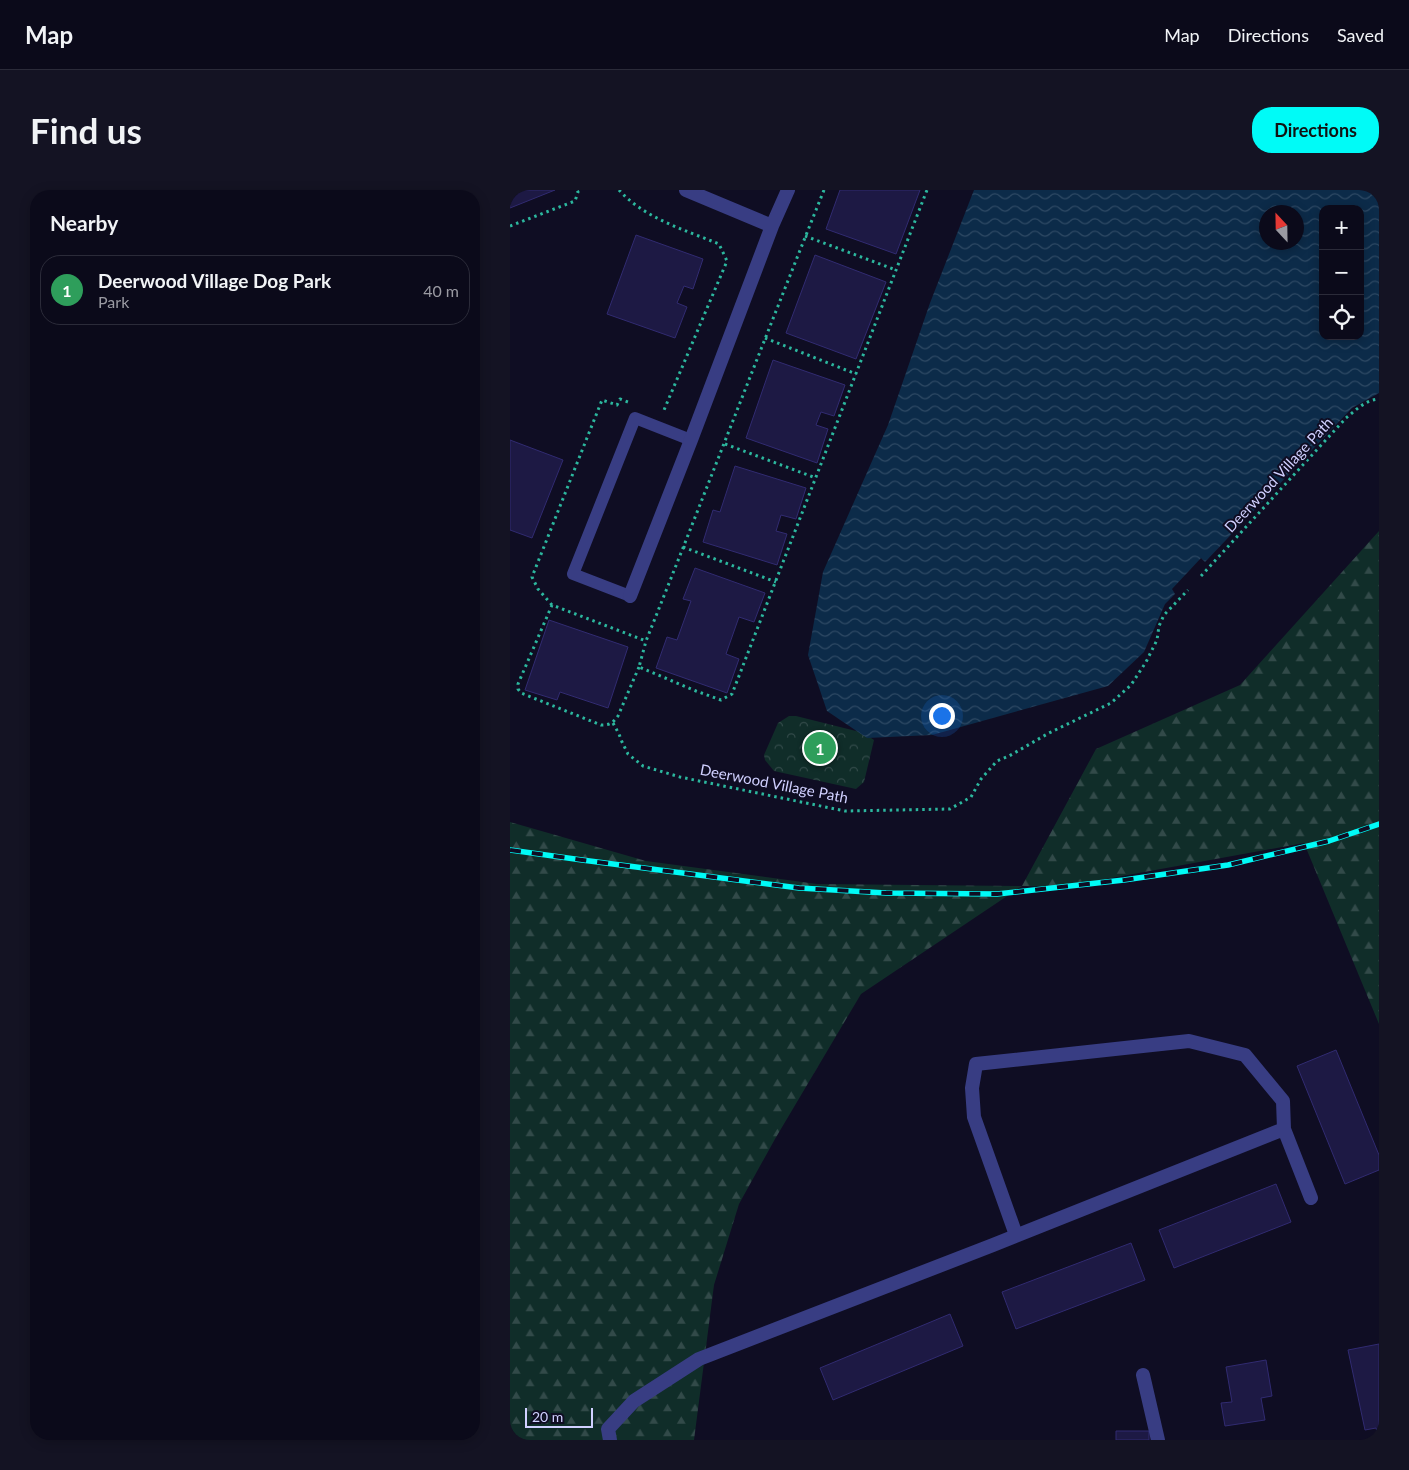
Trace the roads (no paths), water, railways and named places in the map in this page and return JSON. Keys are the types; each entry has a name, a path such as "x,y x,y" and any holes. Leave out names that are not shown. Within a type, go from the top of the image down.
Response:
{"street":[{"path":"686,190 772,226"},
{"path":"630,596 772,226 788,190"},
{"path":"1016,1235 974,1117 972,1088 976,1064 1189,1041 1245,1055 1283,1101 1284,1129 1311,1198"},
{"path":"610,1440 608,1429 634,1401 699,1358 1284,1129"},
{"path":"1143,1375 1158,1440"}],"lane":[{"path":"630,596 574,574 635,418 691,440"}],"water":[{"path":"974,190 1379,190 1379,393 1352,408 1205,562 1201,558 1172,589 1175,594 1165,604 1144,652 1108,686 932,735 867,738 827,711 808,655 823,572 888,425 930,303"}],"railway":[{"path":"510,850 799,888 886,893 997,894 1124,880 1228,865 1329,841 1379,824"}],"place":[{"name":"Deerwood Village Dog Park","path":"820,748"}]}
